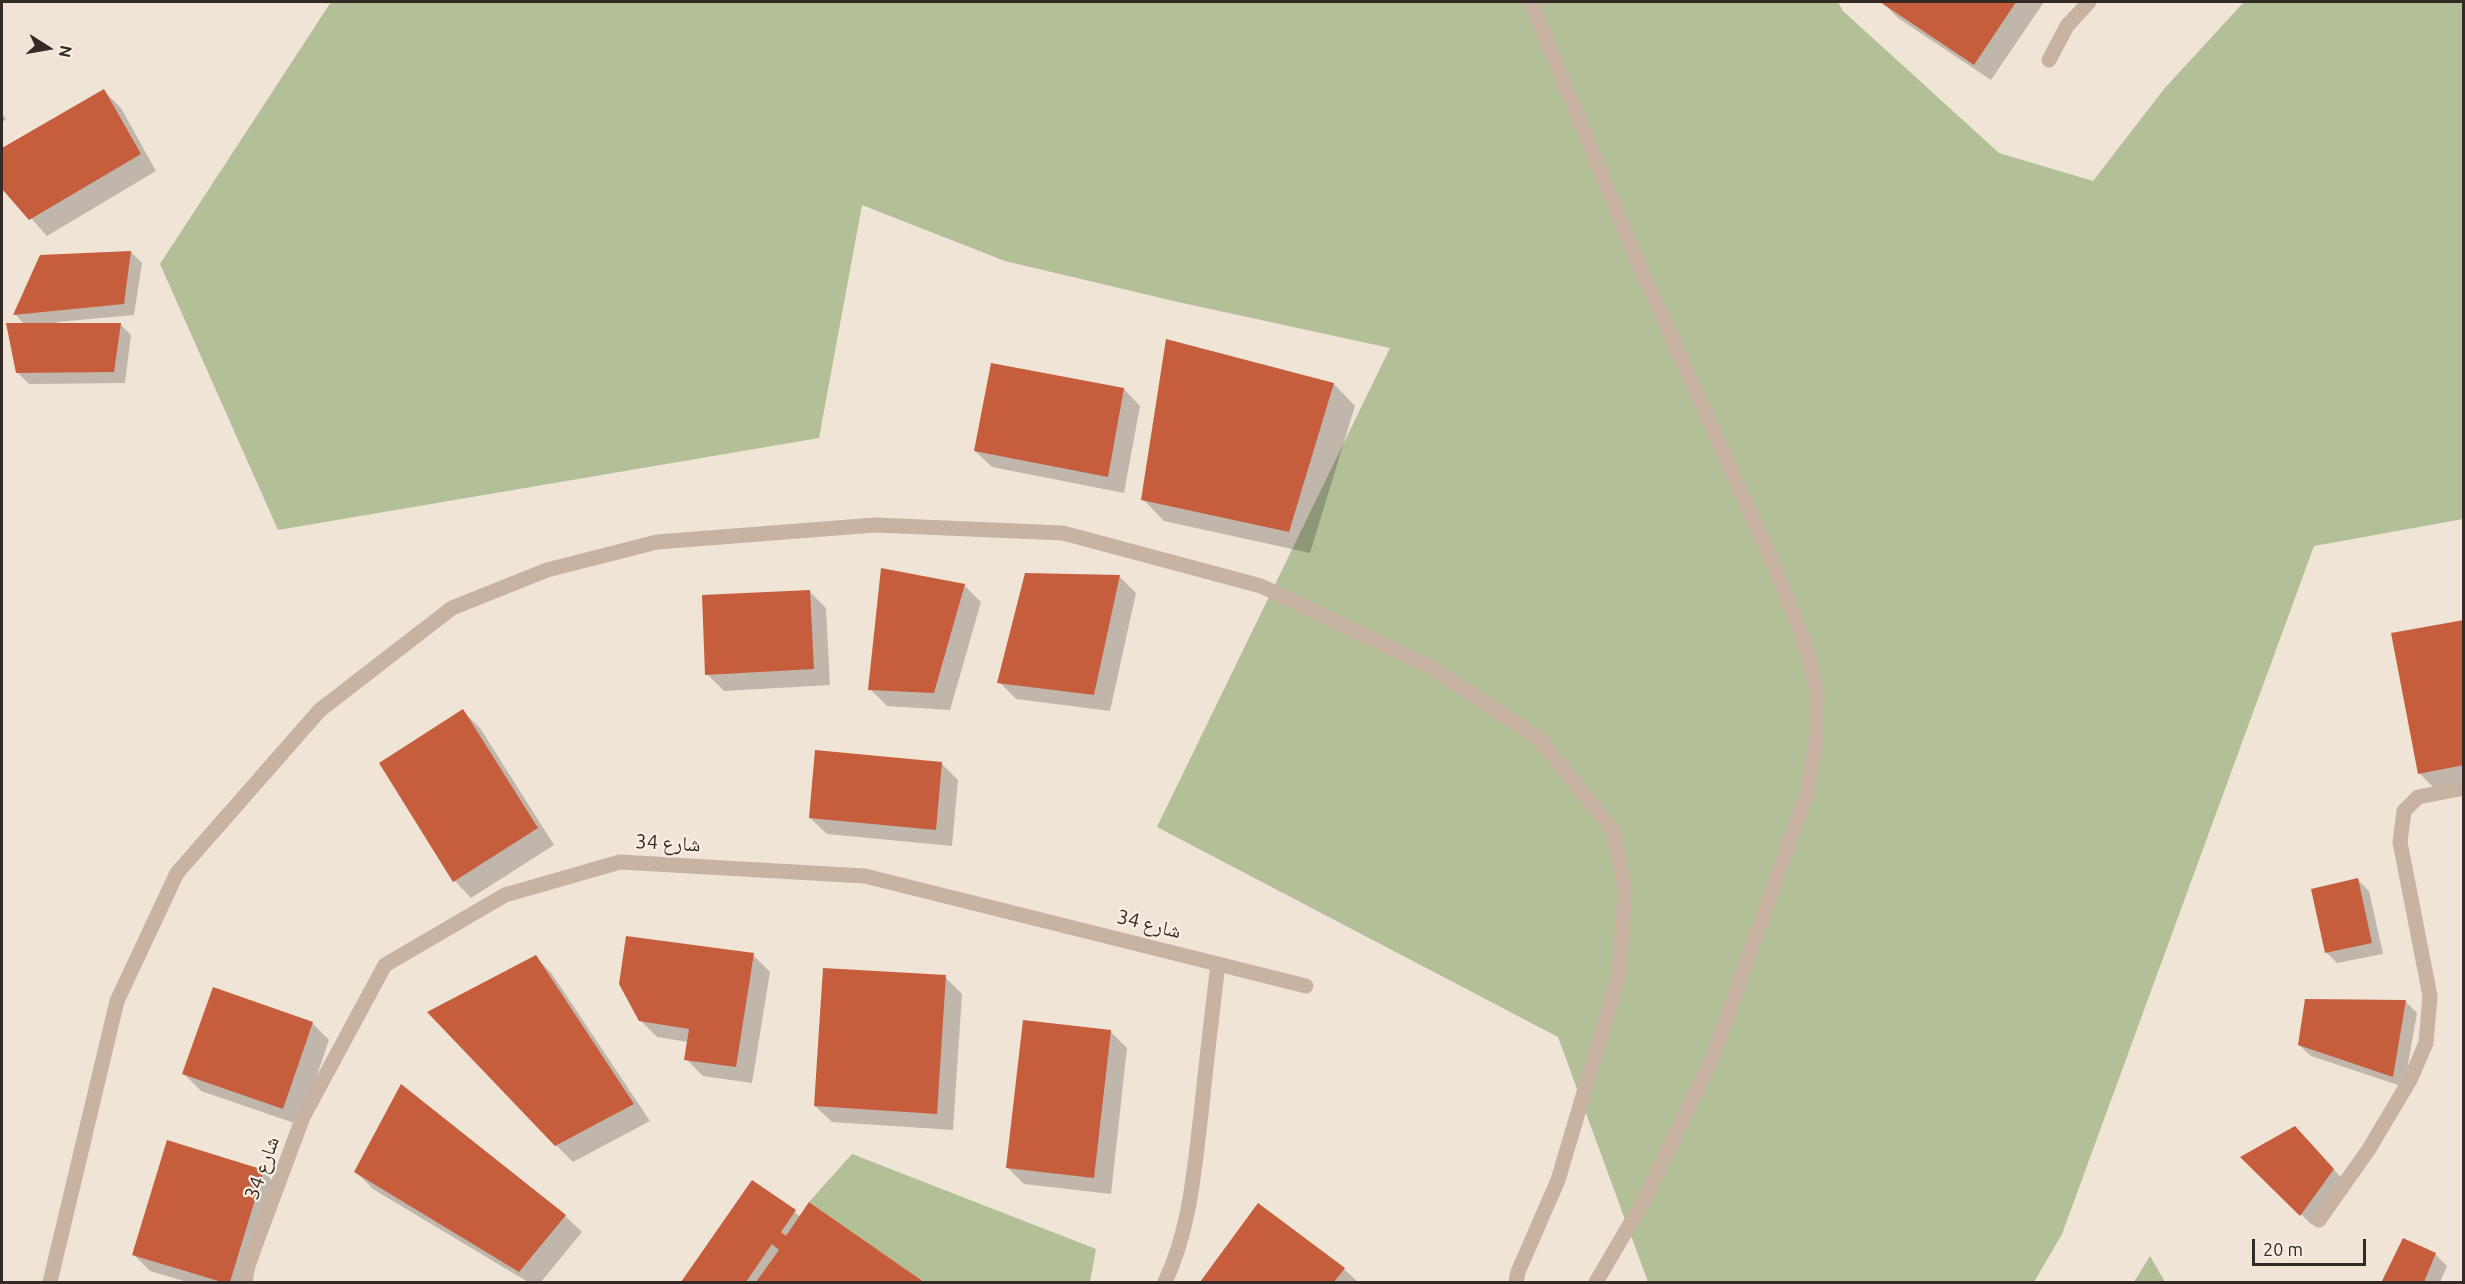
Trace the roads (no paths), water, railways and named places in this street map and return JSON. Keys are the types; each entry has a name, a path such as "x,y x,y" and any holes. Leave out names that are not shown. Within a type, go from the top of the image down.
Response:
{"street":[{"path":"1531,2 1633,251 1777,572 1808,652 1817,694 1816,742 1807,793 1712,1059 1643,1202 1596,1282"},
{"path":"2049,60 2067,26 2089,2"},
{"path":"50,1282 117,1001 177,873 320,710 452,608 547,570 657,542 875,525 1063,533 1261,586 1430,667 1538,738 1613,830 1625,890 1619,975 1558,1180 1518,1272 1516,1282"},
{"path":"2319,1220 2369,1149 2410,1080 2426,1043 2430,996 2400,842 2404,811 2418,797 2463,788"},
{"name":"شارع 34","path":"245,1282 248,1266 303,1118 385,965 505,895 620,862 866,876 1306,986"},
{"path":"1165,1282 1185,1228 1192,1190 1218,964"}]}
